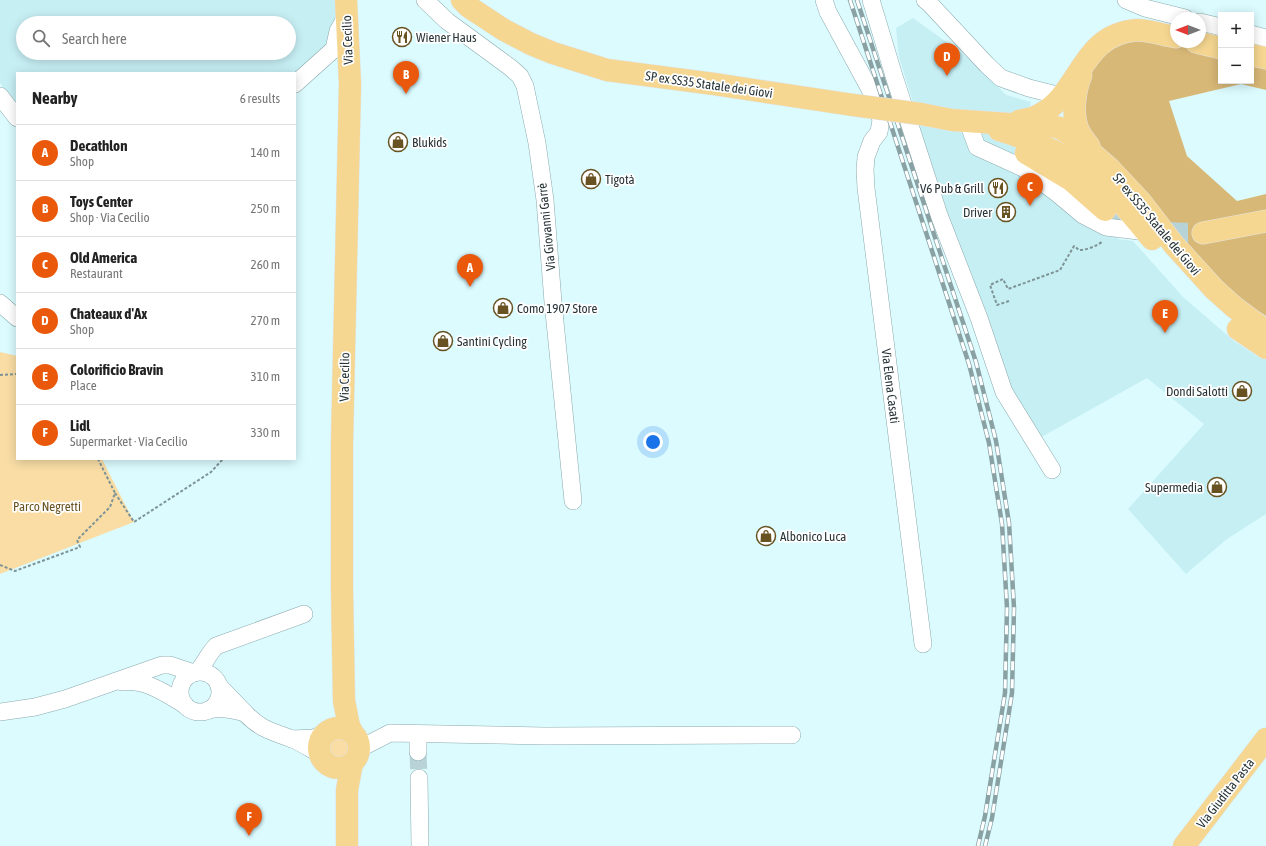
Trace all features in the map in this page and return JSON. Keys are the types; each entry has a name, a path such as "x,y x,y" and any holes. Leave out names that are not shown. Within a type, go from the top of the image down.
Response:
{"main road":[{"name":"SP ex SS35 Statale dei Giovi","path":"462,0 469,7 504,30 531,44 553,53 607,70 921,114 968,129 1020,137 1040,144 1074,162 1087,171 1154,230 1234,307 1266,330"},
{"name":"Via Cecilio","path":"347,846 342,590 342,443 349,6"},
{"path":"1009,124 1037,116 1049,108 1061,96 1090,54 1099,44 1110,37 1137,30 1170,36"},
{"path":"1206,44 1218,47"},
{"path":"1254,56 1266,58"},
{"path":"1084,64 1078,82 1075,100 1077,128 1083,139 1110,169"},
{"path":"1061,96 1047,125 1054,141 1074,162"},
{"name":"SP ex SS35 Statale dei Giovi","path":"968,129 1009,124 1047,125 1060,128 1072,136 1110,169 1140,201 1154,230 1206,300 1243,332 1266,348"},
{"path":"968,129 1024,152 1071,180 1106,219"},
{"path":"1203,233 1266,221"},
{"path":"321,739 346,740 344,767 334,767 325,760 320,744 321,739"},
{"name":"Via Giuditta Pasta","path":"1184,846 1266,739"},
{"name":"Via Cecilio","path":"325,760 339,787 347,812"}],"street":[{"name":"Via Giovanni Garrè","path":"426,0 447,21 511,68 520,76 525,86 537,143 545,200 553,302 573,501"},
{"name":"Via Elena Casati","path":"824,0 828,12 873,95 881,120 879,132 872,141 866,157 866,188 923,644"},
{"path":"871,0 939,215 979,318 1004,392 1052,470"},
{"path":"925,0 1001,78 1029,88 1061,96"},
{"path":"1126,0 1145,8 1170,14"},
{"path":"296,83 317,66 334,49 338,31 349,6"},
{"path":"1206,23 1218,26"},
{"path":"1254,35 1266,38"},
{"path":"317,66 332,66 349,74"},
{"path":"0,96 16,117"},
{"path":"968,129 1058,194 1083,215 1154,230"},
{"path":"0,303 16,317"},
{"path":"196,673 202,666 209,653 216,646 304,614"},
{"path":"208,710 215,704 218,698 217,683 213,672 214,659 218,651 231,640"},
{"path":"0,712 35,707 65,699 162,665 170,665 196,673"},
{"path":"185,705 181,697 180,690 185,678 196,673 204,672 210,675 253,722 269,731 292,739 325,760"},
{"path":"116,682 141,682 159,689 193,710 199,712 220,708 234,709 245,713"},
{"path":"292,739 314,738 346,740 390,733 545,736 792,735"},
{"path":"418,734 418,752"},
{"path":"419,778 420,846"}],"path":[{"path":"1009,301 997,305 990,285 1003,280 1008,289 1060,270 1074,246 1079,250 1084,250 1100,243 1109,235 1106,219"},
{"path":"0,374 16,374"},
{"path":"98,460 115,493 134,522 211,472 222,460"},
{"path":"0,565 15,571 80,547 77,540 110,507 115,493"}],"shaded area":[{"path":"0,0 336,0 334,49 296,72 16,72 16,104 0,83"},
{"path":"913,18 973,61 1006,95 1031,102 1019,159 1101,215 1118,239 1133,241 1183,297 1234,341 1260,358 1266,349 1266,514 1227,539 1186,574 1128,509 1204,424 1147,378 1038,439 1013,396 973,294 917,126 913,102 899,57 896,28"},
{"path":"1124,40 1170,43 1170,48 1194,48 1218,53 1218,84 1241,84 1169,101 1187,156 1237,201 1266,194 1266,316 1207,279 1087,140 1079,110 1092,63"},
{"path":"1254,62 1266,64 1266,90 1241,84 1254,84"}],"green space":[{"name":"Parco Negretti","path":"0,352 16,356 16,460 103,460 134,522 0,574"},
{"path":"340,737 348,740 351,748 348,756 340,759 332,756 329,748 332,740"}],"tunnel":[{"path":"1105,210 1126,223 1139,227 1165,233 1203,233"},
{"path":"418,752 419,778"}],"railway":[{"path":"850,0 969,364 989,443 1002,524 1007,608 1005,693 985,816 978,846"},
{"path":"857,0 976,362 996,441 1009,523 1014,608 1012,693 992,818 985,846"}],"place":[{"name":"Wiener Haus","path":"402,37"},
{"name":"Chateaux d'Ax","path":"947,76"},
{"name":"Toys Center","path":"406,94"},
{"name":"Blukids","path":"398,142"},
{"name":"Tigotà","path":"591,179"},
{"name":"V6 Pub & Grill","path":"998,188"},
{"name":"Old America","path":"1030,206"},
{"name":"Driver","path":"1006,212"},
{"name":"Decathlon","path":"470,287"},
{"name":"Como 1907 Store","path":"503,308"},
{"name":"Colorificio Bravin","path":"1165,333"},
{"name":"Santini Cycling","path":"443,341"},
{"name":"Dondi Salotti","path":"1242,391"},
{"name":"Supermedia","path":"1217,487"},
{"name":"Albonico Luca","path":"766,536"},
{"name":"Lidl","path":"249,836"}]}
